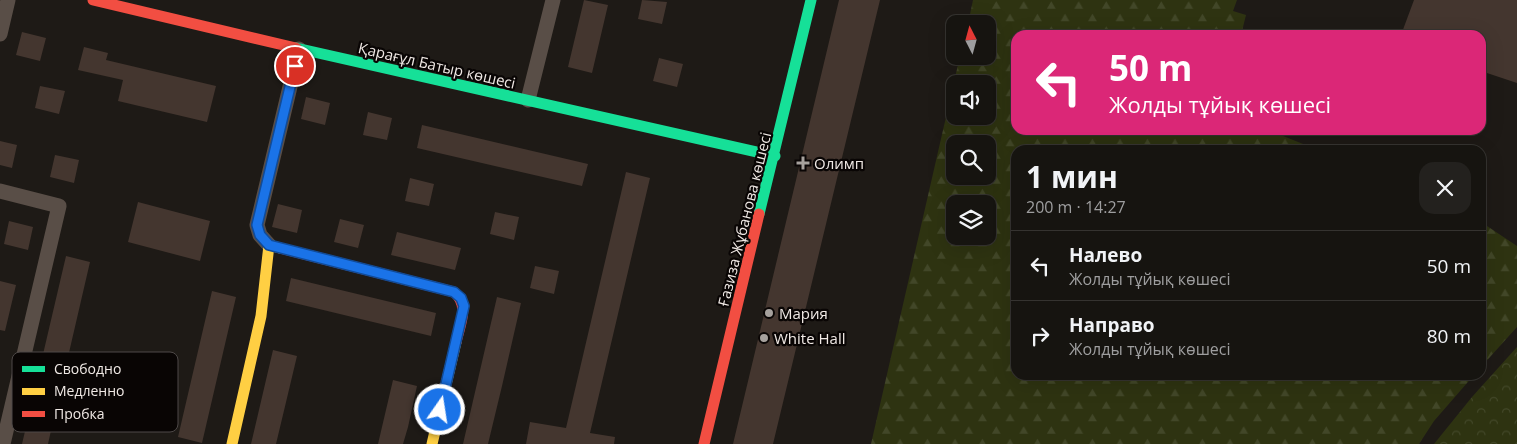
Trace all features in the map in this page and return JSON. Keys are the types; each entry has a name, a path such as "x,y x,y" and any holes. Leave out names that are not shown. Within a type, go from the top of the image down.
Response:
{"street":[{"path":"0,34 8,0"},
{"name":"Қарағұл Батыр көшесі","path":"93,0 775,156"},
{"path":"528,100 553,0"},
{"name":"Ғазиза Жұбанова көшесі","path":"704,444 775,156 811,0"},
{"path":"299,48 257,225 260,235 269,245 454,292 461,298 464,306 432,444"},
{"path":"0,191 59,206 25,352"},
{"path":"232,444 261,316 269,245"},
{"path":"3,444 12,406"}],"green space":[{"path":"973,0 1237,0 1233,11 1246,15 1242,30 1011,30 1011,135 1280,135 1306,145 1011,145 1011,380 1470,380 1434,421 1419,444 871,444 946,117 946,125 996,125 996,75 956,75 958,65 996,65 996,15 970,15"},
{"path":"1486,225 1517,246 1517,327 1486,361"},
{"path":"1517,347 1517,444 1434,444 1472,397"}],"building":[{"path":"584,0 608,5 592,73 568,67"},
{"path":"642,0 667,2 662,24 638,19"},
{"path":"839,0 880,0 773,444 733,444"},
{"path":"1414,0 1517,0 1517,83 1486,73 1486,30 1403,30"},
{"path":"22,32 46,38 40,61 16,55"},
{"path":"84,47 108,53 106,60 216,86 207,122 118,101 123,80 78,70"},
{"path":"659,58 683,64 677,87 653,81"},
{"path":"40,86 65,91 59,114 35,108"},
{"path":"306,97 330,103 325,125 301,119"},
{"path":"368,112 392,118 387,140 363,135"},
{"path":"422,125 588,164 582,186 417,148"},
{"path":"0,141 17,145 12,168 0,165"},
{"path":"55,155 79,160 74,183 50,177"},
{"path":"626,172 650,178 590,433 615,437 614,444 526,444 530,422 566,428"},
{"path":"410,178 434,184 429,206 405,201"},
{"path":"138,202 210,221 200,261 128,242"},
{"path":"278,204 302,210 297,233 272,227"},
{"path":"495,212 519,217 514,240 490,234"},
{"path":"340,219 364,225 358,248 334,242"},
{"path":"9,221 33,227 28,250 4,244"},
{"path":"397,232 461,248 455,270 391,255"},
{"path":"66,256 90,262 69,352 44,352"},
{"path":"535,266 559,271 554,294 530,288"},
{"path":"291,278 436,313 431,336 286,301"},
{"path":"0,281 16,285 5,331 0,330"},
{"path":"212,291 236,297 202,443 178,437"},
{"path":"497,297 521,303 502,386 488,444 463,444"},
{"path":"273,350 297,356 276,444 251,444"},
{"path":"393,380 417,386 408,427 403,444 378,444"},
{"path":"25,432 51,432 48,444 22,444"}],"traffic: fast":[{"path":"759,214 811,0"},
{"path":"296,48 775,156"}],"traffic: slow":[{"path":"232,444 261,316 269,245 280,248"},
{"path":"432,444 456,342"}],"traffic: jam":[{"path":"93,0 296,48"},
{"path":"704,444 759,214"},
{"path":"280,248 454,292 459,297 463,309 456,342"}],"place":[{"name":"Олимп","path":"803,163"},
{"name":"Мария","path":"769,313"},
{"name":"White Hall","path":"764,338"}],"route":[{"path":"295,66 257,225 260,235 269,245 368,272 454,292 461,298 464,306 440,410"}]}
